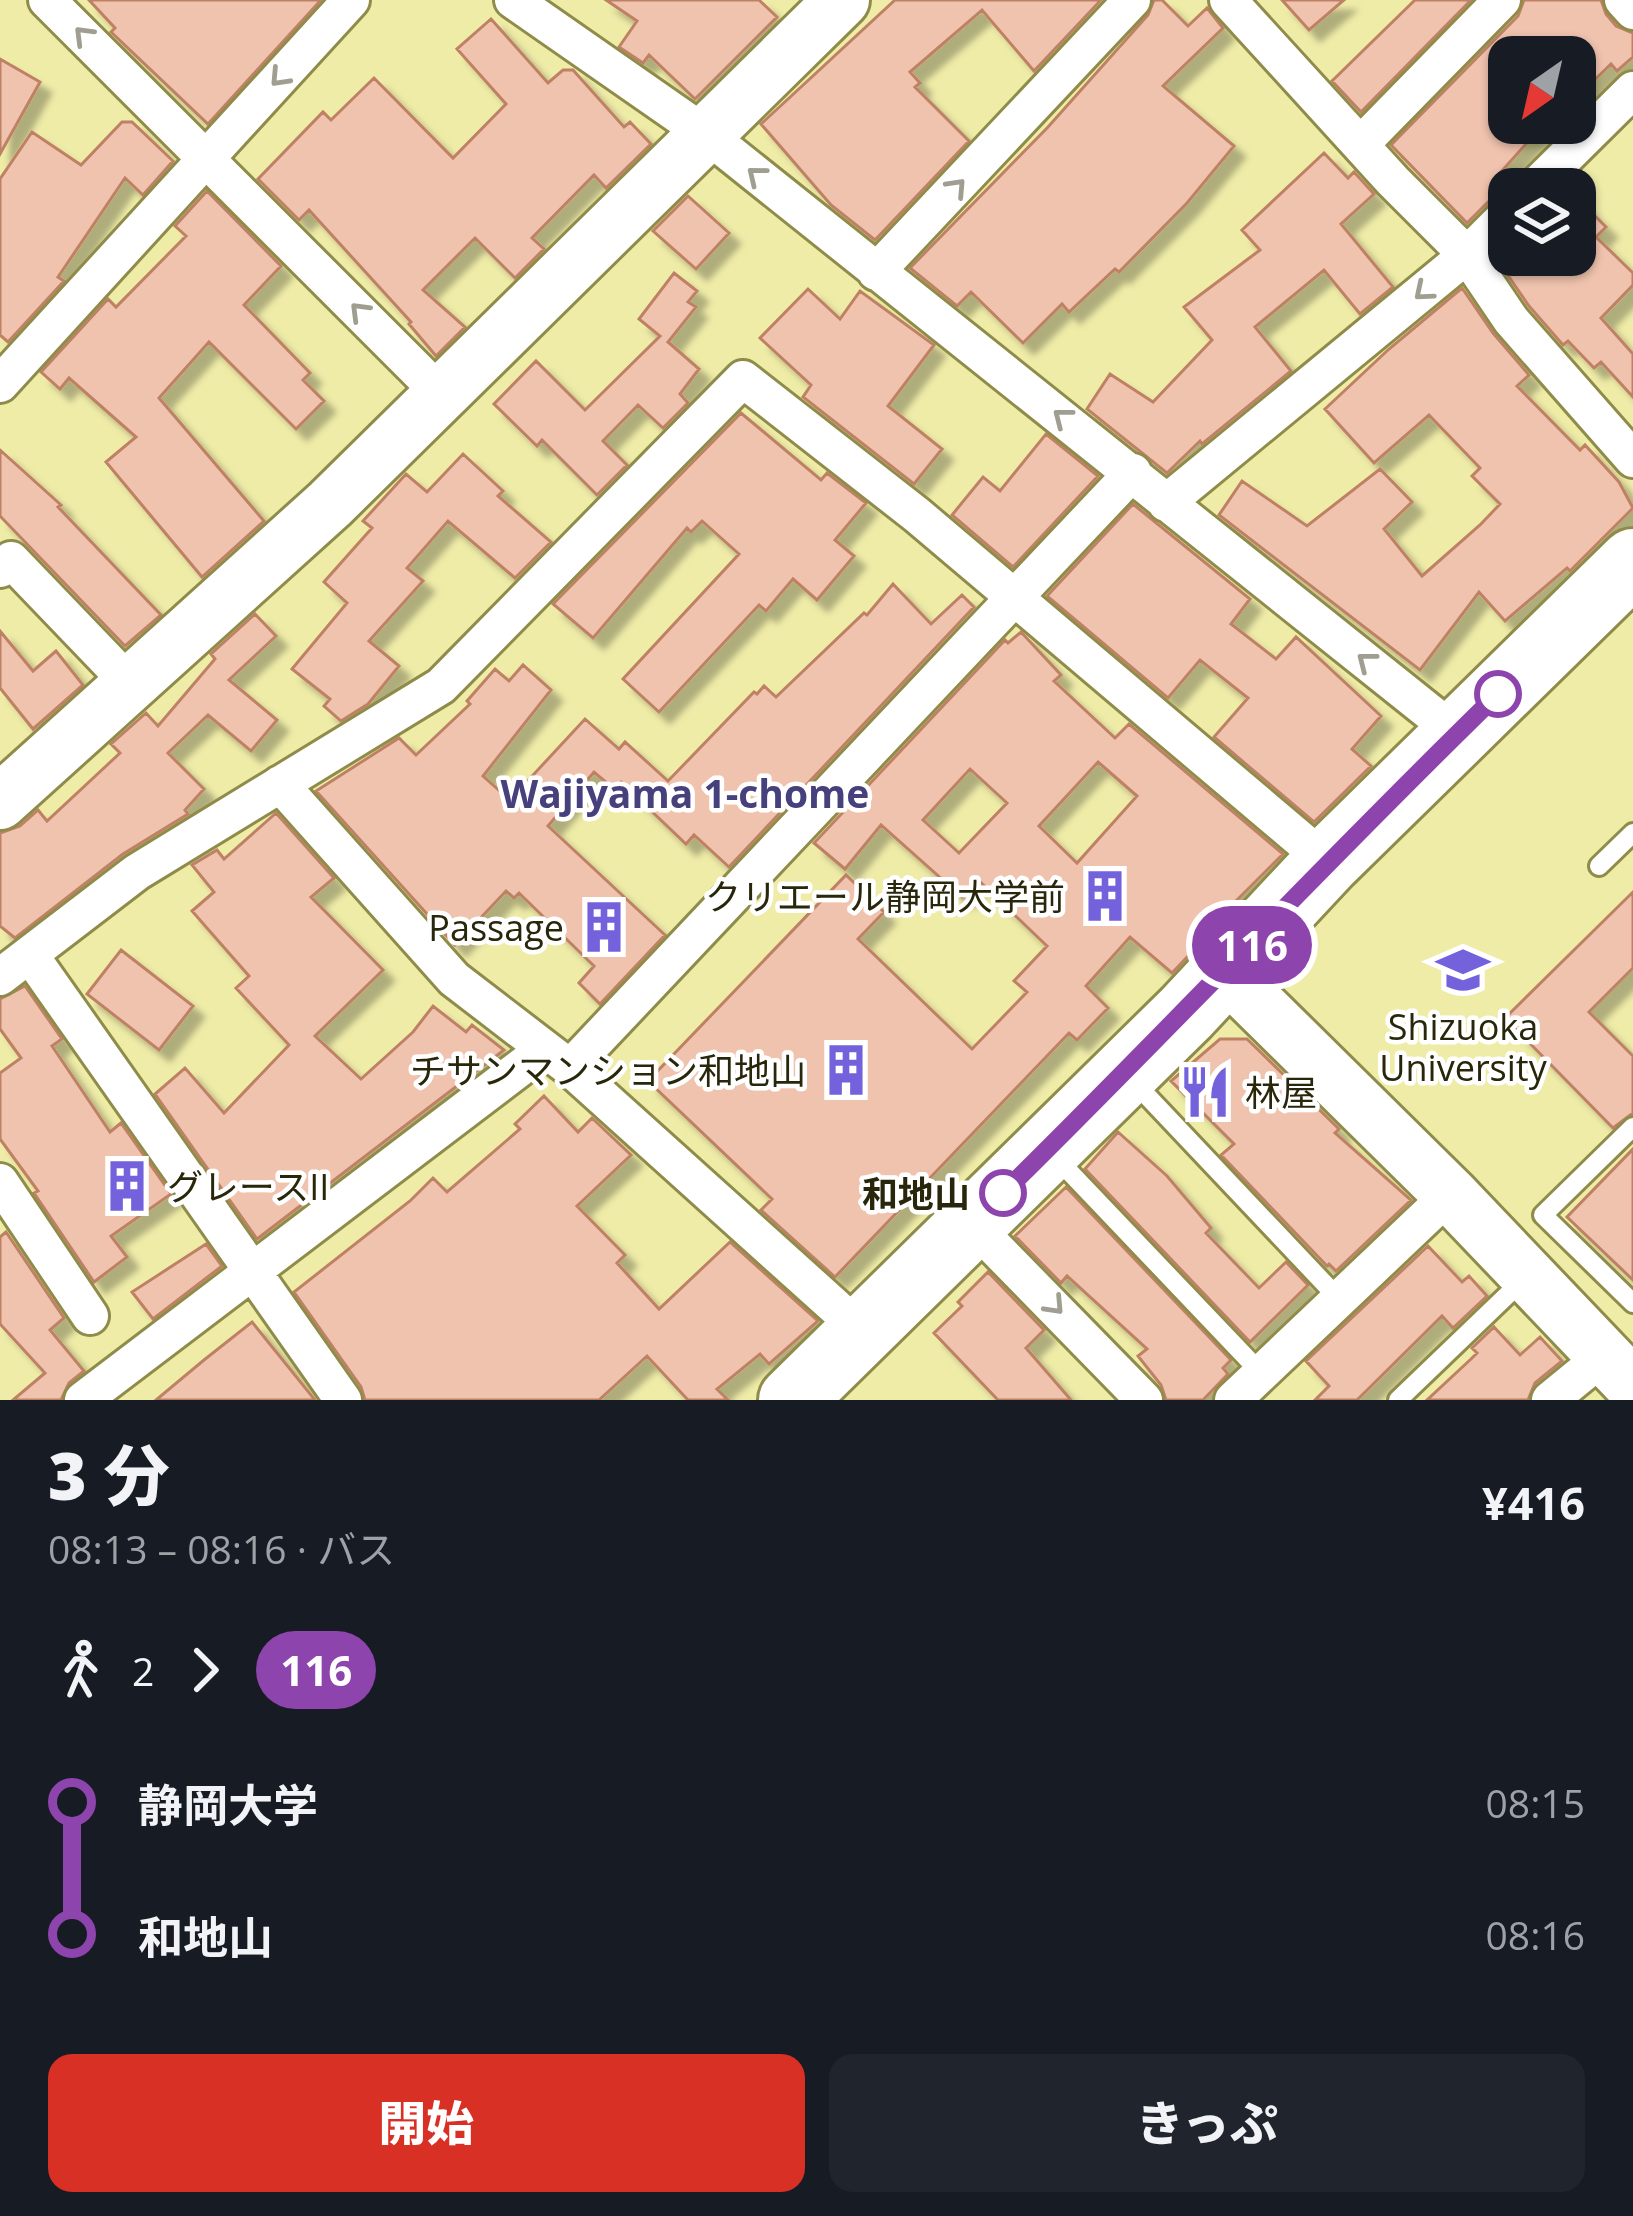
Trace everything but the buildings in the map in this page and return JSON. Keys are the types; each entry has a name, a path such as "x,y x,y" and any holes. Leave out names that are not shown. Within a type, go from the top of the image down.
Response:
{"highway":[{"path":"792,1400 1633,562"}],"street":[{"path":"47,0 441,394"},
{"path":"0,384 351,0"},
{"path":"514,0 707,135 1437,718 1451,740"},
{"path":"0,802 330,504 842,0"},
{"path":"877,272 1132,0"},
{"path":"1228,0 1393,182 1467,255 1511,320 1633,459"},
{"path":"1362,143 1502,0"},
{"path":"1623,0 1633,11"},
{"path":"1554,168 1633,90"},
{"path":"1166,503 1488,234"},
{"path":"0,977 137,872 441,686 743,380 917,514 1327,862"},
{"path":"82,1400 249,1270 557,1059 1015,598 1133,472"},
{"path":"0,569 10,560 130,685"},
{"path":"280,784 454,979 557,1059 862,1331"},
{"path":"30,955 343,1400"},
{"path":"1225,972 1450,1194 1619,1370 1550,1400"},
{"path":"0,1183 90,1316"},
{"path":"1233,1400 1450,1194"},
{"path":"972,1224 1144,1400"}],"lane":[{"path":"1599,866 1633,833"},
{"path":"1125,1073 1341,1301"},
{"path":"1633,1127 1543,1215 1633,1303"},
{"path":"1063,1165 1262,1374"},
{"path":"1398,1400 1527,1276"}],"bus line":[{"name":"116","path":"1003,1193 1498,694"}],"place":[{"name":"クリエール静岡大学前","path":"1105,896"},
{"name":"Passage","path":"604,927"},
{"name":"Shizuoka University","path":"1463,970"},
{"name":"チサンマンション和地山","path":"846,1070"},
{"name":"林屋","path":"1205,1092"},
{"name":"グレースII","path":"127,1186"},
{"name":"和地山","path":"1003,1193"}],"district":[{"name":"Wajiyama 1-chome","path":"685,792"}]}
